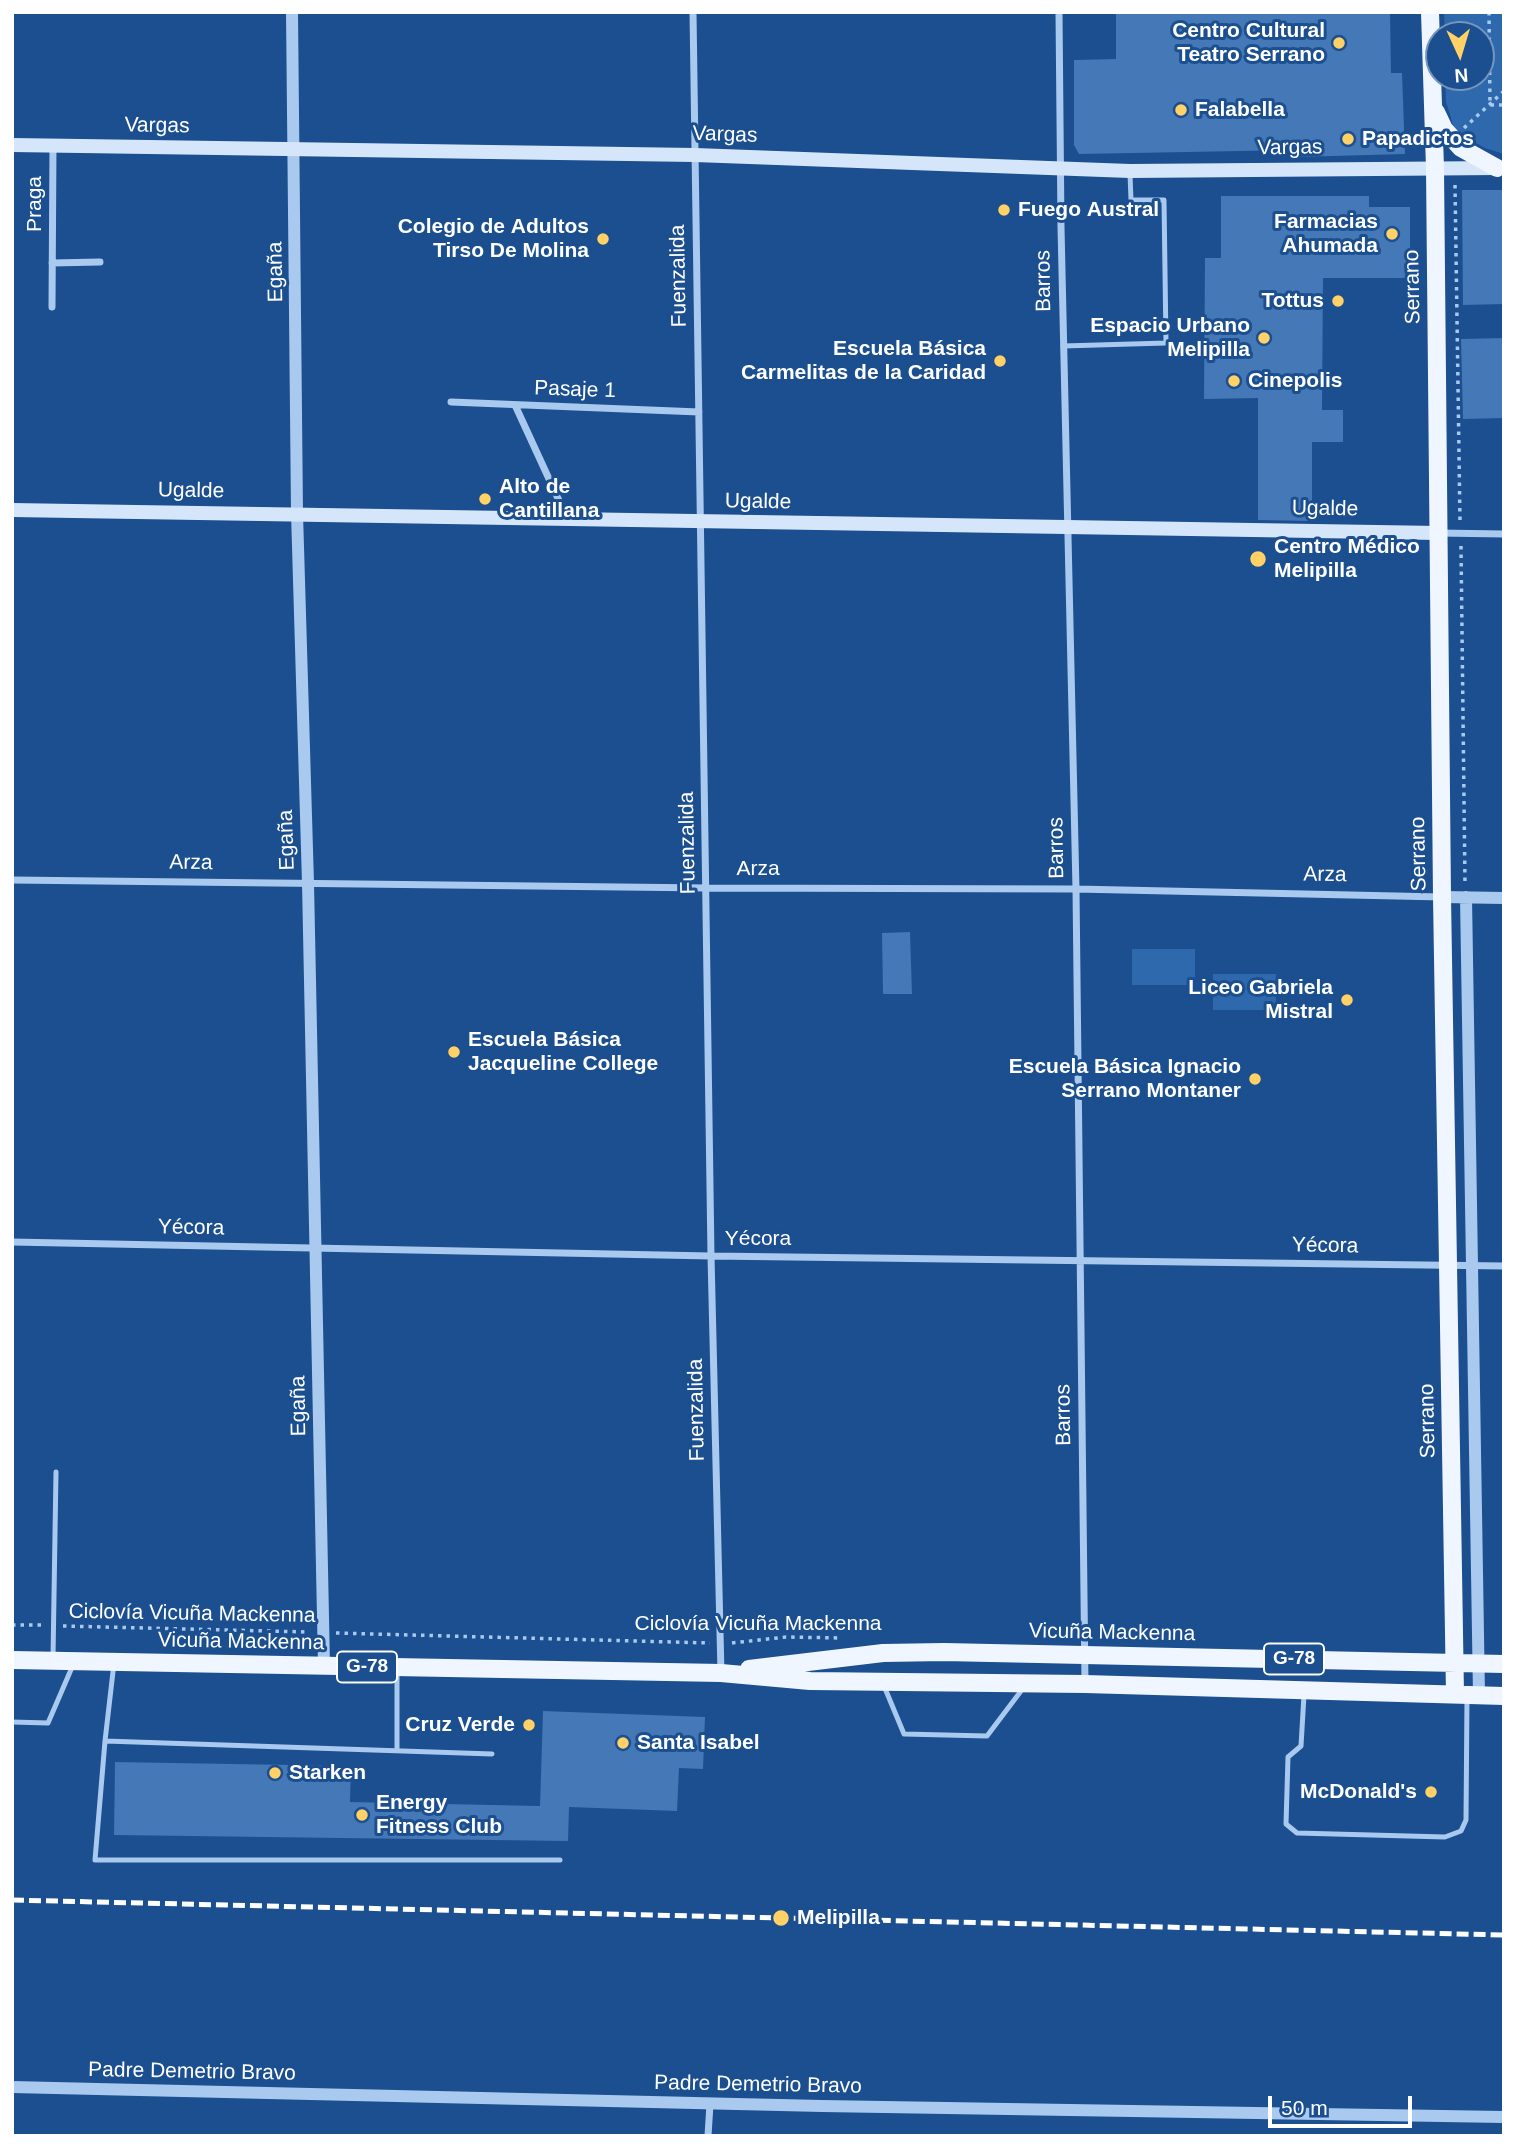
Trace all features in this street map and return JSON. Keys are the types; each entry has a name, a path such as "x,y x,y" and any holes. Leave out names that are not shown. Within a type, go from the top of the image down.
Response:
{"main road":[{"name":"Serrano","path":"1430,12 1435,167 1442,897 1455,1663 1467,1695"},
{"path":"1433,99 1439,120 1451,139 1472,155 1500,168"},
{"name":"Vargas","path":"12,145 695,155 1130,171 1500,168"},
{"name":"Ugalde","path":"12,510 1438,533"},
{"name":"Vicuña Mackenna","path":"721,1673 883,1653 1084,1654 1504,1664"},
{"name":"Vicuña Mackenna","path":"12,1660 721,1673 810,1681 1085,1684 1504,1696"}],"street":[{"name":"Egaña","path":"292,12 297,513 308,883 324,1666"},
{"name":"Fuenzalida","path":"693,12 711,1256 721,1673"},
{"name":"Barros","path":"1059,12 1063,345 1076,889 1085,1684"},
{"name":"Praga","path":"52,307 53,145"},
{"name":"Praga","path":"52,263 100,262"},
{"name":"Pasaje 1","path":"451,402 699,412"},
{"path":"515,405 567,519"},
{"name":"Ugalde","path":"1438,533 1504,534"},
{"name":"Arza","path":"12,880 707,888 1076,889 1504,898"},
{"path":"1466,897 1478,1664 1467,1695"},
{"name":"Yécora","path":"12,1242 711,1256 1504,1266"},
{"name":"Padre Demetrio Bravo","path":"12,2087 710,2104 1504,2117"},
{"path":"708,2136 710,2104"}],"lane":[{"path":"1063,345 1166,344 1164,200 1131,200 1130,171"},
{"path":"53,1661 56,1472"},
{"path":"12,1722 48,1723 74,1661"},
{"path":"114,1662 104,1741 95,1860 560,1860"},
{"path":"397,1667 397,1751"},
{"path":"883,1683 904,1734 986,1736 1026,1684"},
{"path":"1304,1690 1301,1746 1288,1757 1286,1824 1297,1833 1445,1837 1461,1830 1466,1820 1467,1695"},
{"path":"104,1741 492,1754"}],"path":[{"path":"1489,12 1490,105"},
{"path":"1451,139 1504,91"},
{"path":"1490,105 1504,104"},
{"name":"Ciclovía Vicuña Mackenna","path":"12,1625 720,1643 786,1637 853,1638"}],"shaded area":[{"path":"1444,12 1504,12 1504,154 1485,148 1455,131 1446,102 1446,91 1495,91 1495,21 1444,21"},
{"path":"1132,949 1195,949 1195,985 1132,985"},
{"path":"1213,974 1276,974 1276,1010 1213,1010"}],"building":[{"name":"Falabella","path":"1116,12 1390,12 1391,73 1402,73 1405,154 1296,157 1295,150 1079,154 1074,145 1074,60 1116,59"},
{"path":"1462,190 1504,190 1504,304 1463,305"},
{"name":"Espacio Urbano Melipilla","path":"1221,196 1369,196 1369,207 1410,207 1410,278 1323,278 1322,410 1343,410 1343,442 1312,442 1312,521 1258,520 1258,398 1204,399 1205,258 1221,258"},
{"path":"1504,338 1504,418 1463,419 1461,339"},
{"path":"910,932 912,994 883,994 882,933"},
{"path":"543,1711 705,1717 703,1769 679,1768 677,1811 569,1807 568,1841 114,1835 115,1762 351,1766 350,1802 540,1806"}],"railway":[{"path":"12,1900 1504,1935"}],"place":[{"name":"Centro Cultural Teatro Serrano","path":"1339,43"},
{"name":"Falabella","path":"1181,110"},
{"name":"Papadictos","path":"1348,139"},
{"name":"Fuego Austral","path":"1004,210"},
{"name":"Farmacias Ahumada","path":"1392,234"},
{"name":"Colegio de Adultos Tirso De Molina","path":"603,239"},
{"name":"Tottus","path":"1338,301"},
{"name":"Espacio Urbano Melipilla","path":"1264,338"},
{"name":"Escuela Básica Carmelitas de la Caridad","path":"1000,361"},
{"name":"Cinepolis","path":"1234,381"},
{"name":"Alto de Cantillana","path":"485,499"},
{"name":"Centro Médico Melipilla","path":"1258,559"},
{"name":"Liceo Gabriela Mistral","path":"1347,1000"},
{"name":"Escuela Básica Jacqueline College","path":"454,1052"},
{"name":"Escuela Básica Ignacio Serrano Montaner","path":"1255,1079"},
{"name":"Cruz Verde","path":"529,1725"},
{"name":"Santa Isabel","path":"623,1743"},
{"name":"Starken","path":"275,1773"},
{"name":"McDonald's","path":"1431,1792"},
{"name":"Energy Fitness Club","path":"362,1815"},
{"name":"Melipilla","path":"781,1918"}]}
